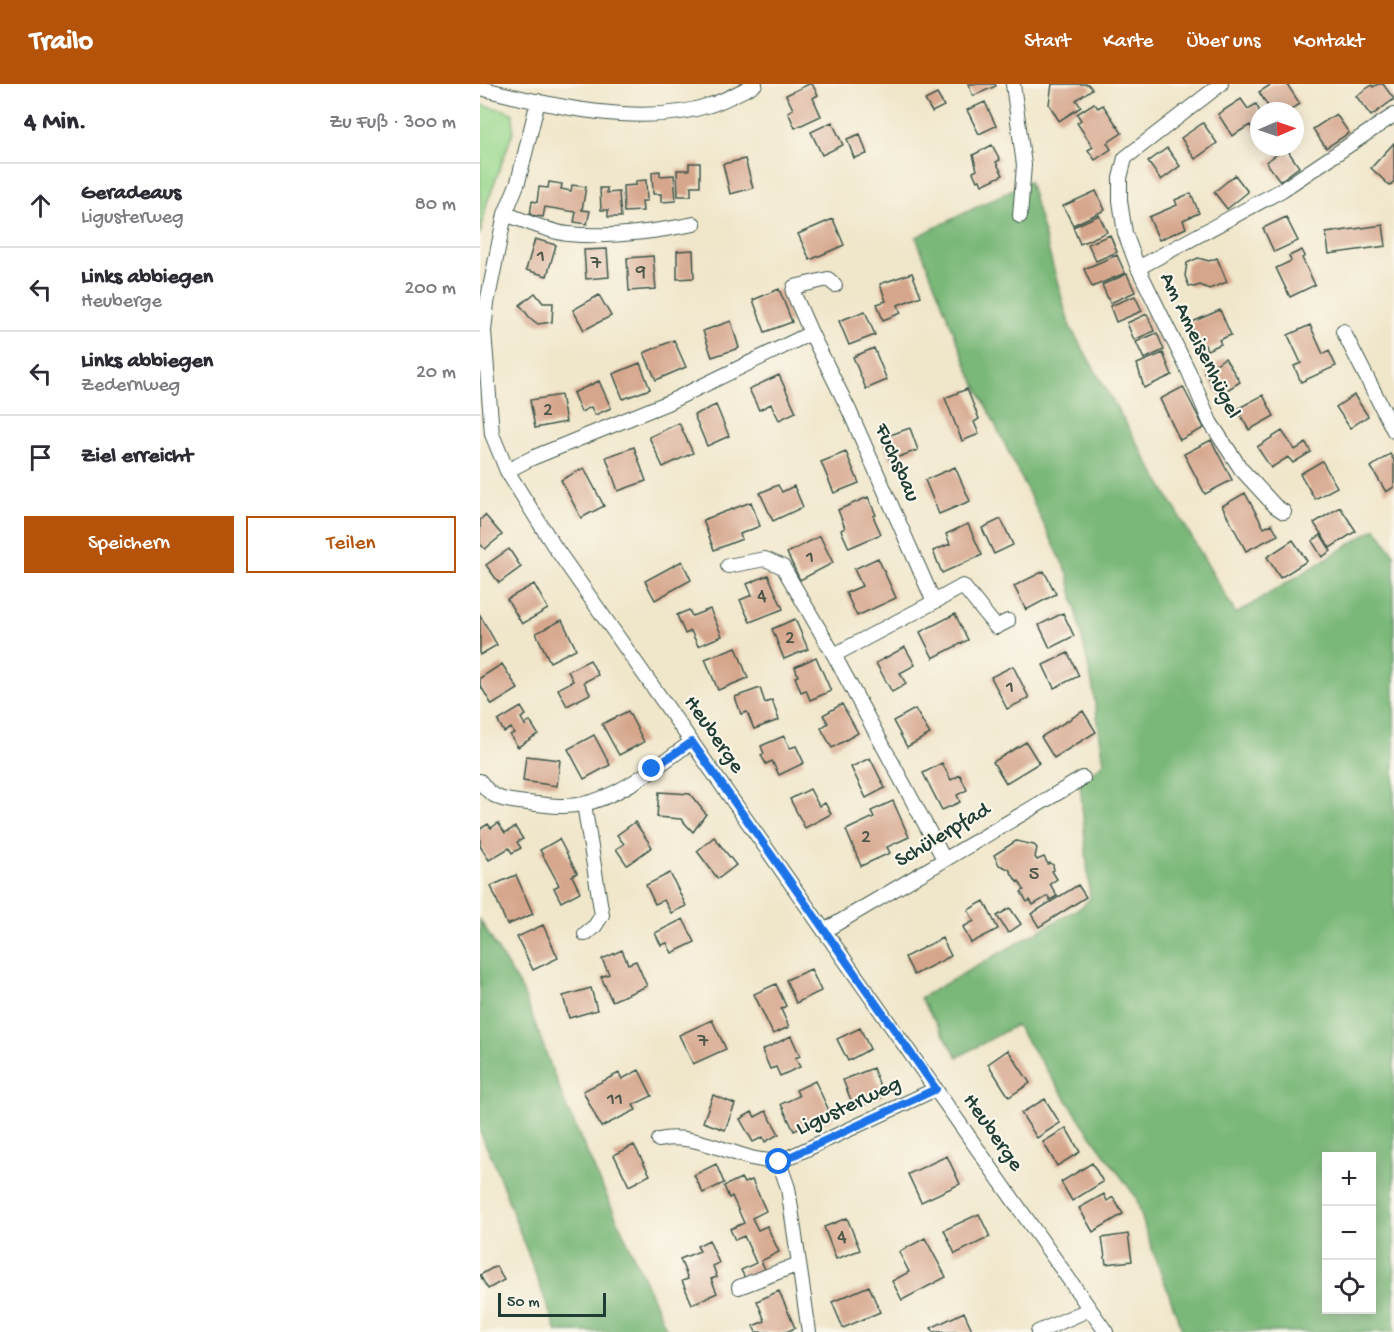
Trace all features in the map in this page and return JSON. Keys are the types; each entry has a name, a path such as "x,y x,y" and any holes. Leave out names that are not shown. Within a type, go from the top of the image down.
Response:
{"street":[{"path":"480,88 538,101 640,116 680,112 708,106 728,90 755,84"},
{"path":"1013,84 1024,165 1020,216"},
{"name":"Am Ameisenhügel","path":"1221,84 1125,158 1120,178 1120,201 1125,233 1138,268 1189,372 1210,422 1241,469 1275,506 1284,512"},
{"name":"Heuberge","path":"538,101 518,182 505,214 487,303 484,331 486,436 554,546 1106,1332"},
{"path":"1138,268 1281,190 1394,115"},
{"path":"505,214 566,234 604,235 667,230 694,224"},
{"name":"Fuchsbau","path":"835,285 828,279 794,287 793,292 849,410 934,602"},
{"path":"1343,331 1394,431"},
{"path":"507,471 532,458 667,403 811,333"},
{"path":"728,566 765,559 783,567 834,655 944,859"},
{"path":"834,655 963,586 996,627 1008,621"},
{"path":"480,781 486,791 496,799 564,806 585,804 604,798 630,783 692,742"},
{"name":"Schülerpfad","path":"824,931 1083,778"},
{"path":"585,804 602,915 595,926 585,934"},
{"name":"Ligusterweg","path":"659,1140 670,1138 690,1141 717,1146 753,1159 779,1162 936,1089"},
{"name":"Ligusterweg","path":"779,1162 788,1188 809,1332"},
{"path":"739,1287 799,1264"},
{"path":"1038,1332 1090,1309"}],"green space":[{"path":"480,105 513,114 513,132 487,203 480,235"},
{"path":"1029,181 1070,327 1236,614 1376,528 1394,554 1394,1332 1183,1332 1147,1235 1136,1197 1016,1025 958,1057 920,998 1083,906 1090,898 1080,782 1104,763 1092,683 1068,574 970,373 916,237"},
{"path":"480,920 523,992 566,1106 668,1332 557,1332 495,1165 480,1132"}],"building":[{"path":"812,84 818,95 813,98 821,116 795,128 788,112 793,109 786,95"},
{"path":"968,84 995,84 996,86 973,96"},
{"path":"1052,84 1088,84 1092,89 1076,100 1081,107 1059,121 1049,104"},
{"path":"1272,84 1287,84 1299,102 1265,102 1259,92"},
{"path":"1383,84 1394,99 1371,116 1356,96 1372,85 1373,87"},
{"path":"937,94 944,106 932,112 925,100"},
{"path":"1241,99 1248,109 1250,108 1250,125 1232,136 1218,114"},
{"path":"985,102 996,126 979,134 967,110"},
{"path":"1094,103 1098,108 1103,105 1122,133 1107,143 1111,149 1095,160 1088,150 1093,147 1077,123 1081,120 1077,114"},
{"path":"1336,114 1349,133 1326,148 1313,129"},
{"path":"832,122 843,145 822,155 811,132"},
{"path":"1203,123 1217,143 1195,159 1181,138"},
{"path":"860,134 867,154 854,158 847,139"},
{"path":"1394,143 1394,182 1390,186 1371,168"},
{"path":"992,145 1000,160 996,162 1003,175 982,185 980,180 977,181 973,172 977,170 973,155"},
{"path":"1167,148 1180,166 1161,180 1148,162"},
{"path":"1275,156 1291,156 1299,167 1280,181 1266,162"},
{"path":"745,159 753,188 730,194 723,164"},
{"path":"689,163 700,163 700,186 691,186 691,196 678,196 677,170 689,170"},
{"path":"660,171 660,176 674,175 676,201 661,202 661,194 653,194 652,172"},
{"path":"1235,175 1248,192 1227,209 1214,192"},
{"path":"646,180 647,201 642,201 643,211 624,212 623,186 636,185 636,181"},
{"path":"549,182 562,184 561,189 571,191 572,185 586,187 582,210 590,211 587,224 574,222 576,212 545,207 543,217 530,215 532,201 537,202 539,187 548,188"},
{"path":"600,188 607,188 607,193 619,192 621,217 608,217 608,210 601,210"},
{"path":"1096,191 1105,210 1073,225 1063,206"},
{"path":"1191,193 1199,213 1183,220 1186,228 1159,240 1149,217 1177,205 1175,200"},
{"path":"1099,215 1107,232 1080,244 1073,227"},
{"path":"1286,217 1298,241 1274,252 1263,228"},
{"path":"833,219 844,245 810,260 798,234"},
{"path":"1383,225 1386,246 1329,254 1326,233"},
{"path":"1110,235 1117,252 1096,261 1088,244"},
{"path":"535,239 556,245 547,276 526,270"},
{"path":"607,249 609,277 586,279 584,250"},
{"path":"693,250 694,278 677,279 677,251"},
{"path":"1302,250 1305,256 1302,258 1315,285 1290,297 1276,268 1291,261 1289,256"},
{"path":"1117,255 1125,273 1092,287 1084,269"},
{"path":"653,256 656,289 629,291 627,258"},
{"path":"1198,258 1209,261 1217,258 1227,282 1209,289 1200,285 1189,286 1185,276 1187,263"},
{"path":"912,273 921,296 898,305 901,313 883,320 877,304 886,301 880,284"},
{"path":"1127,274 1135,292 1110,303 1102,285"},
{"path":"779,289 792,322 765,332 753,300"},
{"path":"535,293 543,303 553,303 552,322 538,324 520,305"},
{"path":"599,295 611,316 584,330 573,310"},
{"path":"1135,296 1142,311 1116,322 1110,306"},
{"path":"1220,310 1231,335 1219,340 1221,344 1207,350 1205,345 1201,347 1190,323"},
{"path":"865,311 875,335 849,345 839,321"},
{"path":"1147,314 1154,331 1134,340 1127,323"},
{"path":"731,321 739,348 712,357 703,331"},
{"path":"1310,325 1323,354 1329,351 1336,366 1301,382 1294,366 1301,363 1288,335"},
{"path":"1157,333 1164,350 1144,359 1136,342"},
{"path":"674,340 686,367 656,380 644,353"},
{"path":"874,348 887,380 866,389 853,357"},
{"path":"1163,353 1172,375 1144,388 1137,364"},
{"path":"1225,358 1240,382 1219,395 1204,372"},
{"path":"640,363 650,389 623,399 613,374"},
{"path":"779,375 796,412 779,420 771,404 759,410 749,389"},
{"path":"599,381 611,408 595,415 591,407 581,412 573,393"},
{"path":"1183,387 1204,428 1180,440 1160,399"},
{"path":"967,389 979,419 974,422 979,434 962,441 945,398"},
{"path":"561,395 566,422 535,428 530,400"},
{"path":"1263,395 1274,416 1249,430 1237,409"},
{"path":"1354,395 1368,416 1350,428 1336,407"},
{"path":"716,405 729,436 707,446 694,415"},
{"path":"679,423 693,453 663,467 649,437"},
{"path":"910,428 918,450 890,460 882,438"},
{"path":"1282,431 1295,450 1306,443 1311,452 1293,463 1288,457 1271,468 1257,447"},
{"path":"1211,440 1232,480 1205,494 1184,454"},
{"path":"634,447 646,481 618,491 606,457"},
{"path":"846,452 859,483 834,493 821,462"},
{"path":"1390,454 1394,460 1394,487 1386,492 1371,467"},
{"path":"1322,461 1337,487 1315,499 1300,474"},
{"path":"955,467 970,501 939,514 925,480"},
{"path":"584,468 604,506 581,518 561,480"},
{"path":"778,485 782,492 794,486 803,507 773,521 760,493"},
{"path":"1245,493 1264,528 1272,524 1278,535 1246,551 1222,506"},
{"path":"868,497 881,534 849,548 841,530 845,528 838,510"},
{"path":"751,502 760,526 740,534 742,539 714,550 703,520"},
{"path":"1340,507 1356,531 1330,548 1314,523"},
{"path":"485,515 502,535 485,549 480,544 480,520"},
{"path":"1001,519 1013,545 994,554 982,528"},
{"path":"968,524 982,555 942,573 933,551 950,544 946,534"},
{"path":"1321,535 1331,551 1322,557 1312,541"},
{"path":"820,536 833,563 800,580 787,553"},
{"path":"1293,540 1307,561 1280,578 1267,557"},
{"path":"509,549 521,567 499,583 486,565"},
{"path":"878,558 896,598 857,616 846,593 862,586 854,569"},
{"path":"682,561 691,580 655,600 645,581"},
{"path":"1044,571 1056,594 1026,610 1014,586"},
{"path":"768,575 783,609 750,622 740,600 752,595 747,584"},
{"path":"534,584 548,609 522,624 507,599"},
{"path":"710,609 722,636 698,646 691,631 685,634 677,615 689,610 692,616"},
{"path":"1063,613 1074,636 1050,648 1039,625"},
{"path":"955,614 968,640 933,658 920,632"},
{"path":"480,615 497,645 480,655"},
{"path":"795,619 808,649 784,659 772,629"},
{"path":"562,620 576,649 550,662 536,633"},
{"path":"736,647 748,678 718,690 705,659"},
{"path":"905,647 915,665 900,673 906,684 892,692 876,663"},
{"path":"1068,653 1079,676 1054,688 1043,665"},
{"path":"816,657 831,691 810,700 806,690 801,692 795,677 798,676 795,667"},
{"path":"590,660 598,675 584,682 590,694 567,706 558,689 573,681 568,671"},
{"path":"502,664 518,689 492,705 480,685 480,678"},
{"path":"1013,666 1029,698 1007,709 991,677"},
{"path":"760,688 765,703 772,700 779,720 754,729 747,712 741,714 735,697"},
{"path":"842,704 858,733 832,748 821,728 828,723 823,715"},
{"path":"521,707 526,715 521,718 525,725 530,721 538,734 518,747 510,735 514,733 511,728 504,732 498,721"},
{"path":"915,709 930,734 907,747 893,721"},
{"path":"628,711 644,742 619,755 602,724"},
{"path":"1083,711 1096,732 1054,758 1041,737"},
{"path":"594,735 610,765 584,779 568,749"},
{"path":"784,736 790,748 796,746 804,763 779,775 772,761 766,764 761,755 764,754 761,746"},
{"path":"1026,742 1039,763 1006,783 993,762"},
{"path":"526,756 560,760 557,786 523,781"},
{"path":"870,758 885,788 866,798 851,767"},
{"path":"942,763 951,780 960,775 967,790 957,795 960,802 942,810 923,773"},
{"path":"810,789 819,806 825,803 831,814 805,828 790,799"},
{"path":"659,792 690,794 706,814 693,832 681,819 657,817"},
{"path":"893,801 909,837 887,847 890,853 861,866 846,830 874,817 871,811"},
{"path":"635,822 652,847 627,865 616,849 624,844 617,835"},
{"path":"498,823 505,833 515,827 523,839 517,842 521,848 512,853 509,848 489,860 480,846 480,829 488,824 491,828"},
{"path":"714,837 736,865 718,879 697,851"},
{"path":"559,839 577,873 572,876 580,892 561,902 554,888 559,885 540,850"},
{"path":"1016,841 1034,845 1037,848 1035,857 1037,860 1044,857 1048,864 1053,865 1054,870 1052,871 1057,879 1050,884 1057,896 1050,900 1048,896 1033,905 1030,900 1027,902 1021,892 1024,890 1019,881 1017,882 1009,869 999,865 994,855"},
{"path":"670,873 686,906 671,913 664,900 655,904 646,885"},
{"path":"516,875 533,914 507,925 491,886"},
{"path":"1078,885 1086,897 1039,927 1031,914"},
{"path":"984,901 998,929 971,943 963,927 974,921 968,910"},
{"path":"1010,908 1021,924 1008,933 997,916"},
{"path":"683,919 695,942 672,953 667,943 661,945 655,933"},
{"path":"543,925 558,958 533,970 517,937"},
{"path":"942,938 951,956 914,975 905,957"},
{"path":"622,950 628,964 636,961 647,986 612,1001 601,977 609,974 602,959"},
{"path":"811,969 821,991 796,1003 786,980"},
{"path":"776,984 786,1006 781,1009 789,1027 773,1034 754,994"},
{"path":"591,988 597,1010 569,1018 563,996"},
{"path":"712,1020 726,1049 693,1064 679,1035"},
{"path":"860,1028 870,1049 848,1061 837,1039"},
{"path":"791,1036 800,1056 795,1058 800,1067 780,1076 776,1067 770,1069 762,1050"},
{"path":"1008,1050 1030,1083 1009,1097 988,1064"},
{"path":"873,1068 884,1096 854,1108 843,1080"},
{"path":"639,1070 652,1096 633,1105 636,1110 601,1127 583,1091 619,1073 622,1079"},
{"path":"815,1081 833,1119 815,1127 813,1122 794,1131 781,1104 799,1096 796,1090"},
{"path":"713,1095 735,1104 725,1130 703,1122"},
{"path":"1045,1099 1060,1123 1037,1138 1021,1113"},
{"path":"766,1111 779,1134 765,1142 763,1137 753,1142 740,1119 752,1112 755,1117"},
{"path":"1066,1128 1080,1152 1057,1166 1043,1142"},
{"path":"634,1145 650,1175 629,1186 614,1155"},
{"path":"947,1156 960,1184 921,1202 908,1174"},
{"path":"1092,1163 1103,1182 1072,1201 1061,1182"},
{"path":"716,1164 724,1183 703,1193 694,1175"},
{"path":"741,1178 744,1183 752,1180 766,1211 752,1218 758,1230 767,1226 779,1252 761,1261 765,1269 745,1278 741,1270 756,1263 744,1236 735,1240 730,1229 744,1223 732,1196 729,1198 724,1186"},
{"path":"1104,1194 1107,1201 1113,1197 1123,1214 1093,1232 1079,1208"},
{"path":"979,1214 990,1237 955,1254 944,1230"},
{"path":"847,1218 860,1250 836,1259 824,1227"},
{"path":"1128,1234 1132,1261 1106,1264 1102,1238"},
{"path":"925,1238 946,1277 902,1300 892,1281 909,1272 899,1252"},
{"path":"709,1240 719,1263 713,1266 717,1277 711,1279 717,1293 692,1304 682,1281 688,1279 680,1259 700,1251 697,1246"},
{"path":"496,1266 504,1280 488,1289 480,1275"},
{"path":"869,1286 880,1312 843,1328 832,1302"},
{"path":"779,1291 795,1328 786,1332 756,1332 753,1326 765,1321 757,1301"},
{"path":"964,1312 973,1332 934,1332 931,1328"}],"route":[{"path":"652,769 692,742 936,1089 792,1158 779,1162"}]}
